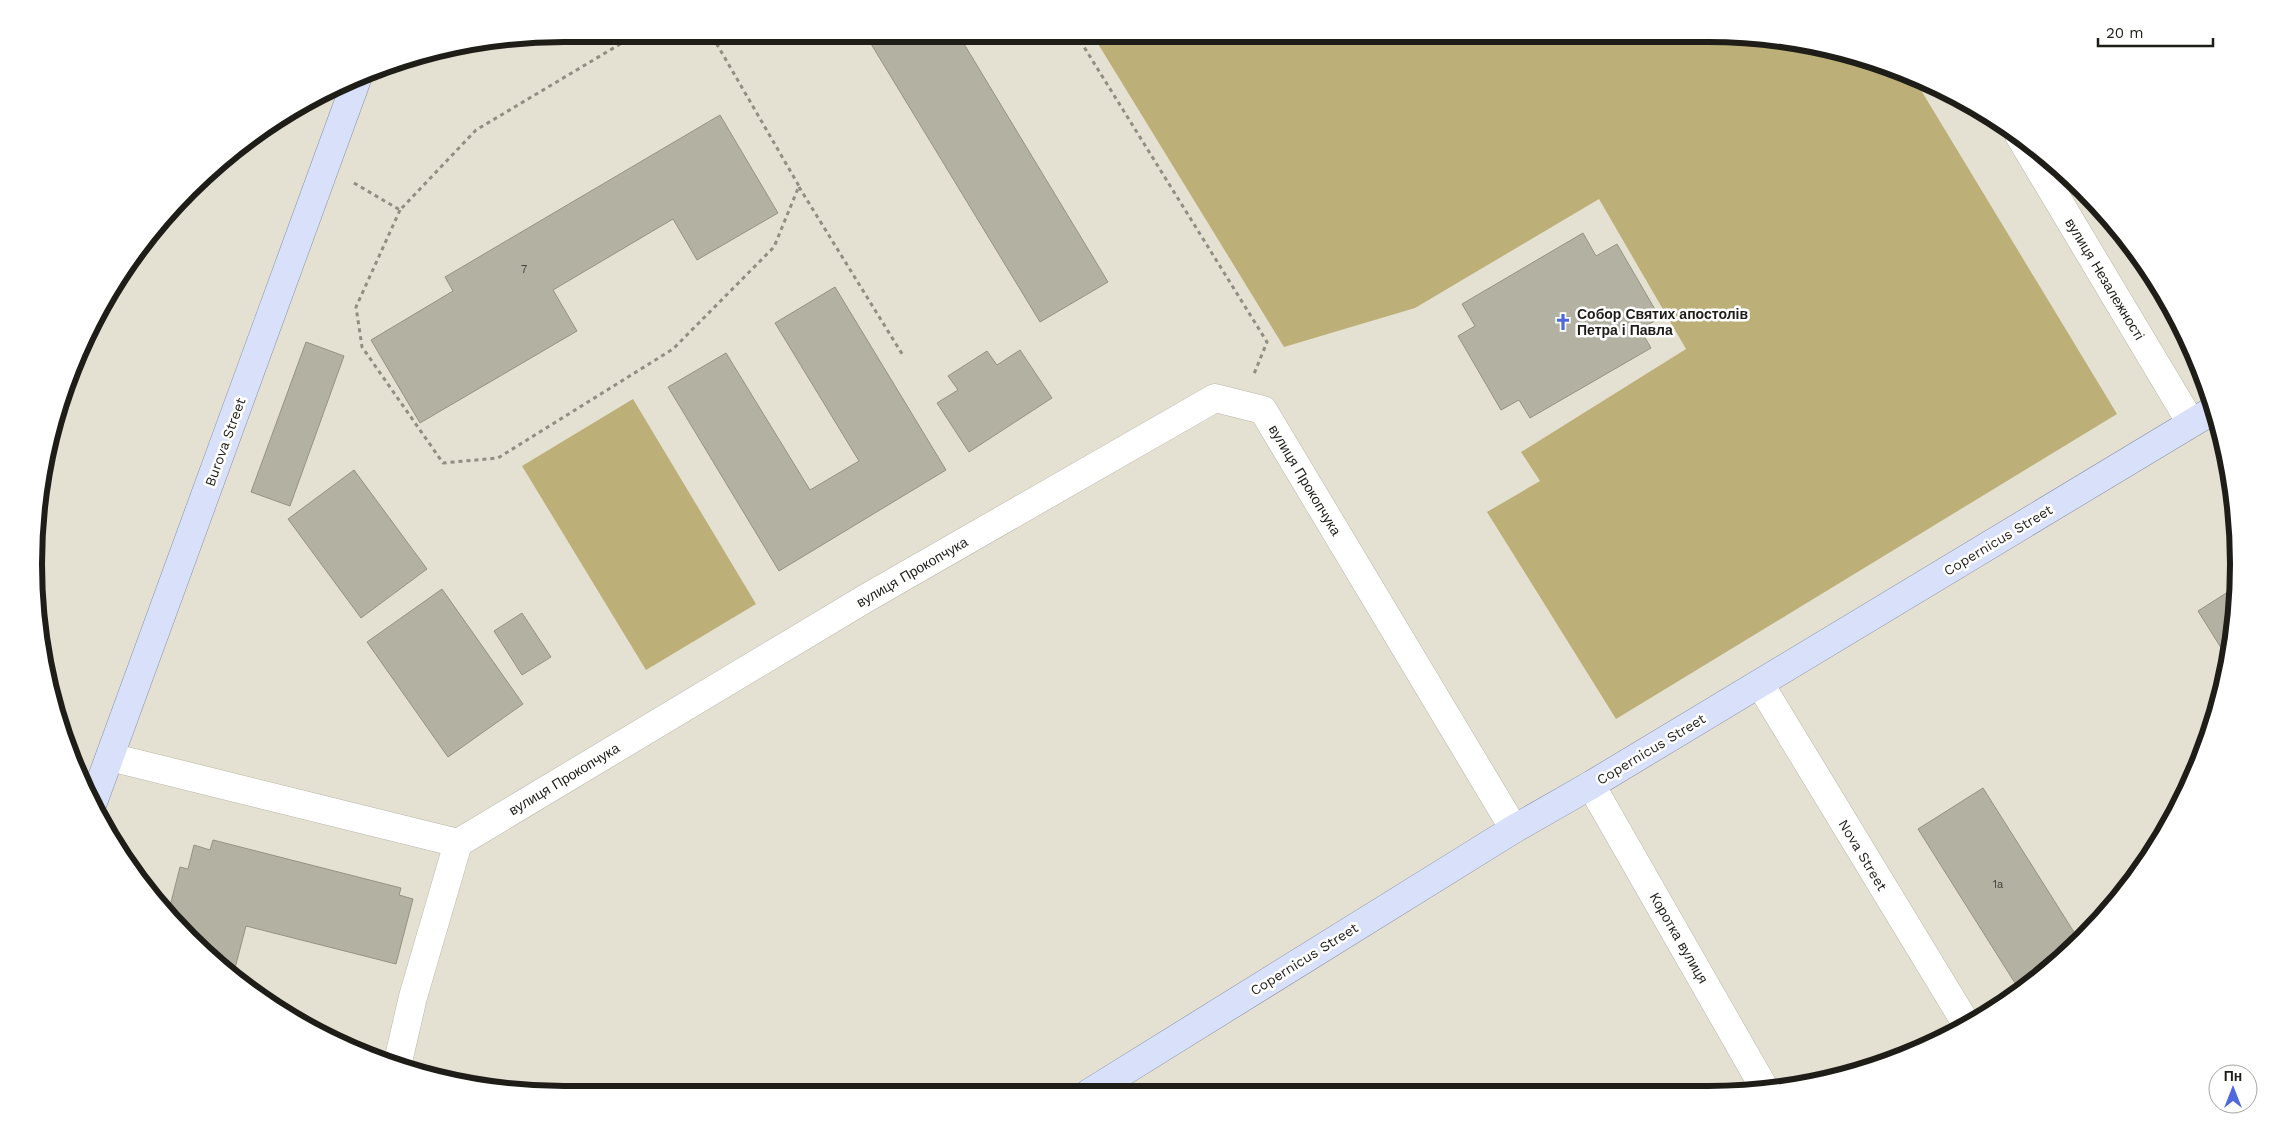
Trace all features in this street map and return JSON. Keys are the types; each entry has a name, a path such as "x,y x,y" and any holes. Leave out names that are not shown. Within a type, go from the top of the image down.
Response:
{"main road":[{"name":"Burova Street","path":"96,795 354,87"},
{"name":"Copernicus Street","path":"1100,1086 1514,829 1760,684 2208,413"}],"street":[{"name":"вулиця Незалежності","path":"2030,153 2191,423"},
{"name":"вулиця Прокопчука","path":"458,843 868,598 1216,398 1263,410 1514,829"},
{"name":"Nova Street","path":"1760,684 1964,1020"},
{"path":"110,757 458,843 413,996 398,1059"},
{"name":"Коротка вулиця","path":"1591,785 1762,1083"}],"path":[{"path":"624,42 476,130 400,210 356,307 362,347 443,463 498,458 673,349 774,247 799,186"},
{"path":"716,42 799,186 904,357"},
{"path":"1081,42 1267,342 1240,404"},
{"path":"325,166 400,210"}],"shaded area":[{"path":"1097,42 1709,42 1777,47 1844,60 1876,70 1919,87 2117,414 1616,719 1487,512 1540,481 1521,452 1686,349 1599,199 1415,308 1284,347"},
{"path":"633,399 756,604 646,670 522,466"}],"building":[{"path":"870,42 963,42 1108,282 1040,322"},
{"path":"720,115 778,213 697,260 673,219 553,290 577,331 420,423 371,340 453,291 445,277"},
{"name":"Собор Святих апостолів Петра і Павла","path":"1583,233 1596,256 1617,244 1660,318 1640,329 1651,348 1530,418 1519,400 1501,410 1458,336 1475,326 1462,304"},
{"path":"835,287 946,470 779,571 668,387 726,353 810,490 859,461 775,323"},
{"path":"306,342 344,356 290,506 251,492"},
{"path":"1020,350 1052,398 969,452 937,403 958,390 948,376 987,351 997,365"},
{"path":"354,470 427,569 361,618 288,519"},
{"path":"442,589 523,704 448,757 367,642"},
{"path":"2229,591 2223,651 2198,611"},
{"path":"522,613 551,657 522,675 494,631"},
{"path":"1983,788 2076,936 2017,986 1918,829"},
{"path":"213,840 401,888 399,895 413,899 396,964 246,926 235,969 195,934 170,906 180,867 188,869 194,845 210,850"}],"place":[{"name":"Собор Святих апостолів Петра і Павла","path":"1563,322"}]}
